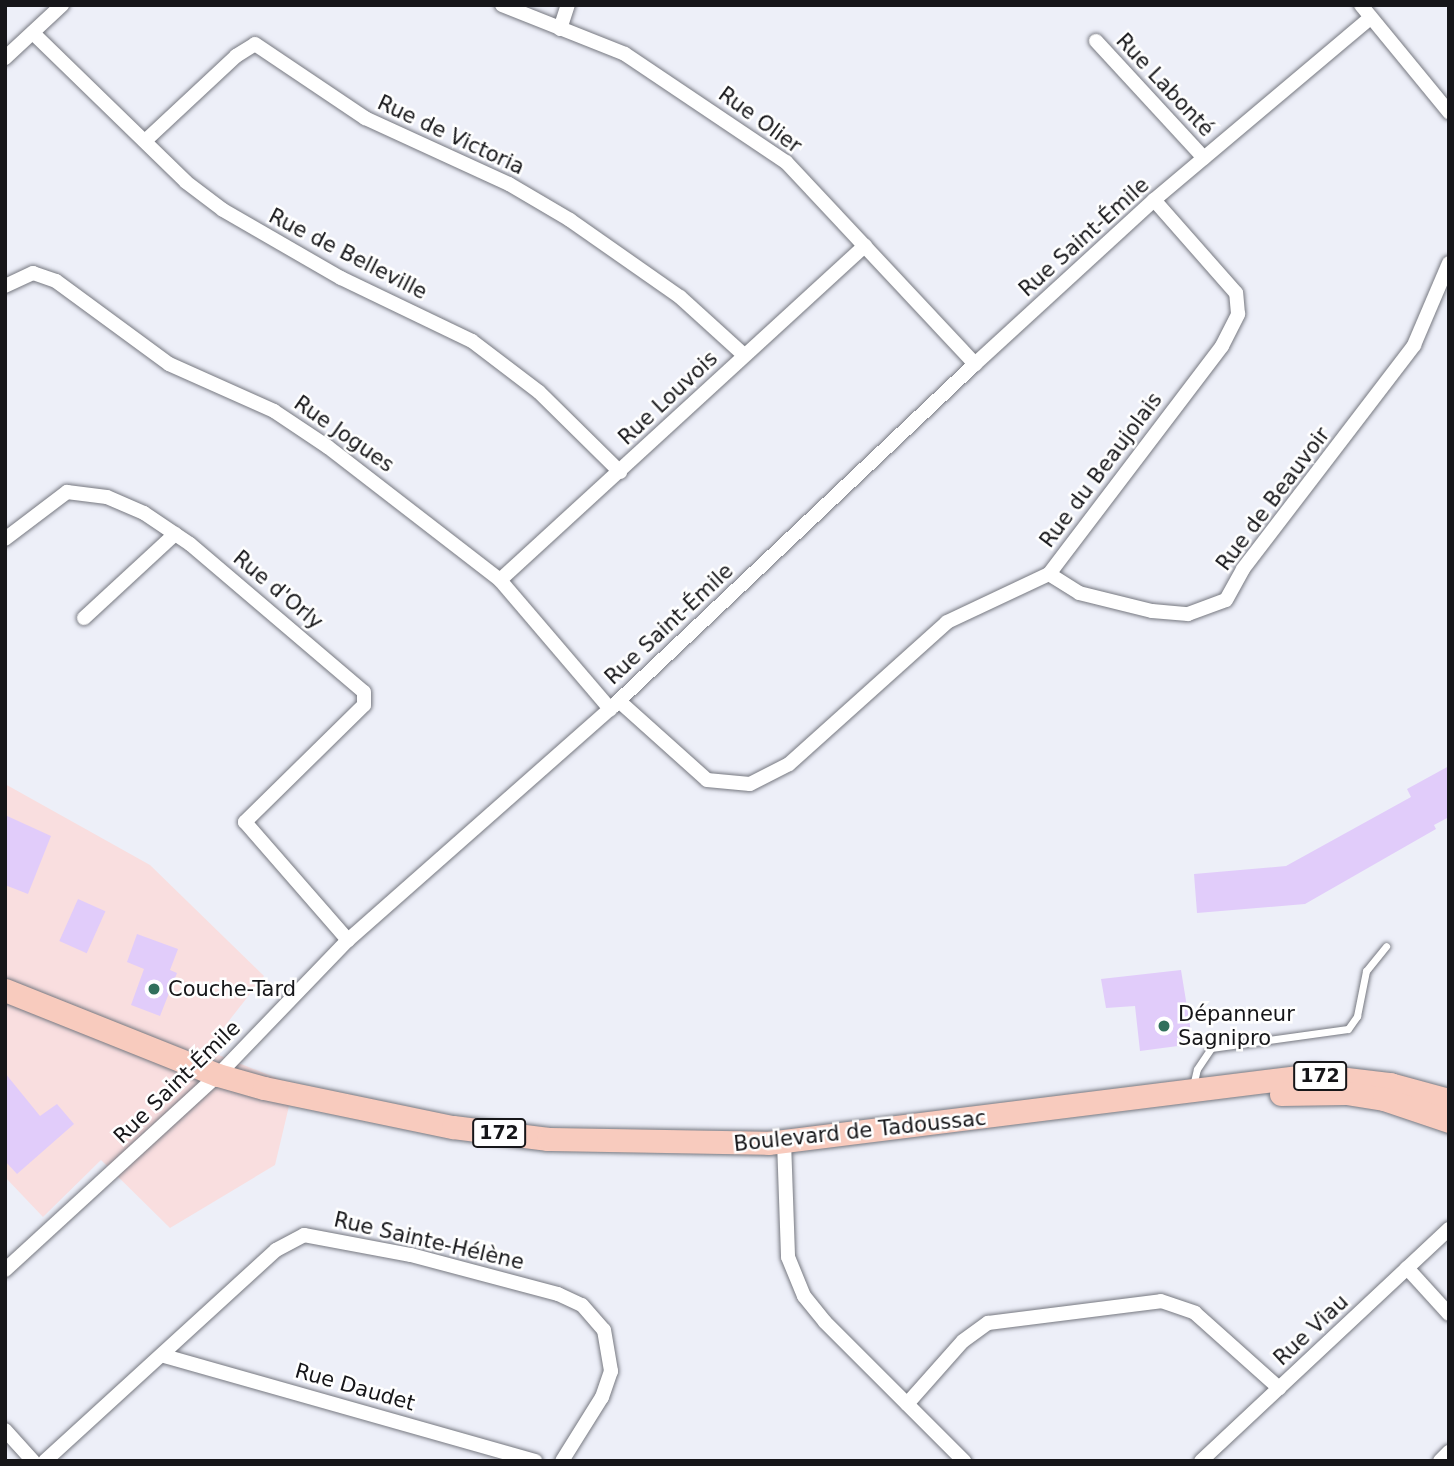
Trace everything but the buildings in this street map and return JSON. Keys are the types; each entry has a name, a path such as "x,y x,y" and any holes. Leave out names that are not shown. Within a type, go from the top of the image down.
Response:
{"main road":[{"name":"Boulevard de Tadoussac","path":"5,990 218,1075 360,1111 548,1139 642,1144 785,1141 1191,1093 1224,1083 1313,1075 1390,1084 1449,1100"},
{"name":"Boulevard de Tadoussac","path":"1191,1093 1228,1098 1346,1093 1384,1099 1449,1121"}],"street":[{"path":"5,58 34,34 62,5"},
{"name":"Rue Olier","path":"502,5 650,68 786,162 975,363"},
{"path":"560,29 568,5"},
{"path":"1361,5 1449,112"},
{"name":"Rue Saint-Émile","path":"5,1270 218,1075 348,940 614,705 975,363 1154,200 1370,18"},
{"name":"Rue de Belleville","path":"34,34 145,141 223,210 341,278 472,341 539,392 620,472"},
{"name":"Rue Labonté","path":"1096,41 1204,158"},
{"name":"Rue de Victoria","path":"145,141 236,56 255,44 365,118 509,184 570,220 680,297 744,355"},
{"name":"Rue du Beaujolais","path":"614,705 707,780 750,784 789,764 947,622 1049,574 1222,346 1238,314 1237,293 1154,200"},
{"name":"Rue Louvois","path":"500,580 865,245"},
{"name":"Rue de Beauvoir","path":"1049,574 1079,593 1152,611 1188,614 1226,600 1243,569 1414,345 1449,263"},
{"name":"Rue Jogues","path":"5,286 33,273 56,281 169,364 274,411 296,425 374,479 500,580 614,705"},
{"name":"Rue d'Orly","path":"5,539 67,492 107,497 144,513 175,534 265,603 364,692 364,705 245,822 348,940"},
{"path":"84,618 175,534"},
{"path":"785,1141 786,1230 793,1275 825,1322 964,1461"},
{"name":"Rue Viau","path":"1201,1461 1449,1230"},
{"name":"Rue Sainte-Hélène","path":"45,1461 164,1356 276,1250 304,1235 411,1255 509,1280 582,1305 609,1343 610,1378 562,1461"},
{"path":"1407,1268 1449,1314"},
{"path":"908,1404 963,1341 988,1323 1161,1301 1195,1313 1279,1388"},
{"name":"Rue Daudet","path":"164,1356 535,1461"},
{"path":"5,1430 33,1461"},
{"path":"1440,1461 1449,1452"}],"lane":[{"path":"1191,1093 1197,1069 1211,1048 1348,1029 1357,1016 1366,971 1385,946"}],"shaded area":[{"path":"5,784 150,865 264,976 206,1050 294,1085 275,1165 170,1228 101,1160 43,1217 5,1177"}],"place":[{"name":"Couche-Tard","path":"154,989"},
{"name":"Dépanneur Sagnipro","path":"1164,1026"}]}
